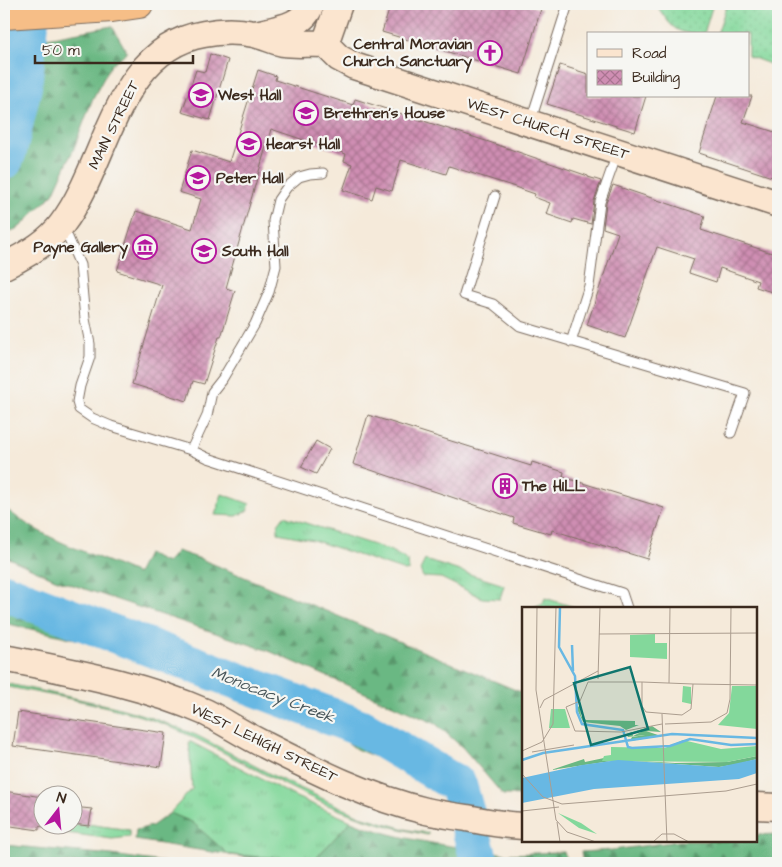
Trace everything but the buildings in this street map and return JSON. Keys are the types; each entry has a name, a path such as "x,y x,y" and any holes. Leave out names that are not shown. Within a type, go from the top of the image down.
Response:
{"highway":[{"path":"4,15 48,4"},
{"path":"4,15 112,8 139,4"}],"street":[{"name":"MAIN STREET","path":"4,266 20,259 50,238 62,224 82,193 125,96 148,64 168,49 193,36 212,33 255,34 287,27 304,18 311,4"},
{"path":"324,44 339,4"},
{"name":"MAIN STREET","path":"255,34 281,42 300,45 324,44"},
{"name":"WEST CHURCH STREET","path":"324,44 339,58 354,66 778,204"},
{"name":"WEST LEHIGH STREET","path":"4,658 112,681 150,692 205,713 263,744 351,785 426,811 514,826"},
{"path":"757,806 778,807"}],"lane":[{"path":"530,124 568,4"},
{"path":"571,342 589,286 600,202 617,152"},
{"path":"191,450 207,416 212,392 223,378 255,324 269,292 276,266 273,221 278,200 287,187 299,177 323,173"},
{"path":"495,196 464,294 493,304 520,326 745,393 731,433"},
{"path":"62,224 80,265 85,319 90,344 90,357 80,386 77,402 79,409 92,418 111,426 191,450 218,461 622,592 627,607"}],"green space":[{"path":"661,4 713,4 705,32 682,32 677,30 659,9"},
{"path":"727,4 778,4 778,67 750,57 750,32 718,32"},
{"path":"112,26 127,52 111,65 93,98 74,148 53,194 21,226 4,236 4,193 13,174 34,103 36,40"},
{"path":"13,53 8,96 4,100 4,55"},
{"path":"222,494 250,504 248,510 237,516 215,515"},
{"path":"4,507 34,528 51,537 137,574 147,554 167,563 177,551 201,559 522,693 522,795 503,795 463,748 436,724 269,651 55,579 4,556"},
{"path":"284,516 389,550 408,562 409,570 405,571 313,540 278,533 278,524"},
{"path":"425,560 504,585 500,599 482,598 441,578 423,577 420,570"},
{"path":"545,598 574,607 534,607 543,603"},
{"path":"4,604 52,622 186,666 365,740 411,771 356,749 332,730 151,656 4,623"},
{"path":"4,683 116,707 147,716 196,735 276,777 360,816 409,830 428,833 428,835 375,822 336,808 303,794 186,734 147,718 86,702 4,686"},
{"path":"189,741 296,797 351,821 314,860 229,855 192,823 170,813 192,789"},
{"path":"170,813 192,822 229,855 135,840 136,830 152,826"},
{"path":"351,821 392,835 463,848 463,863 282,863 232,855 314,860"},
{"path":"82,823 130,830 130,837 112,839 74,834 82,834"},
{"path":"778,834 778,863 583,863 581,852 613,850 672,842 757,842 757,835"},
{"path":"4,845 112,855 169,863 4,863"},
{"path":"491,852 508,854 564,852 569,863 496,863"}],"waterway":[{"name":"Monocacy Creek","path":"4,161 23,87 32,4"},
{"name":"Monocacy Creek","path":"4,592 364,729 458,785 480,863"}],"place":[{"name":"Central Moravian Church Sanctuary","path":"490,53"},
{"name":"West Hall","path":"201,95"},
{"name":"Brethren's House","path":"306,113"},
{"name":"Hearst Hall","path":"249,144"},
{"name":"Peter Hall","path":"198,178"},
{"name":"Payne Gallery","path":"145,247"},
{"name":"South Hall","path":"204,251"},
{"name":"The HILL","path":"505,486"}]}
